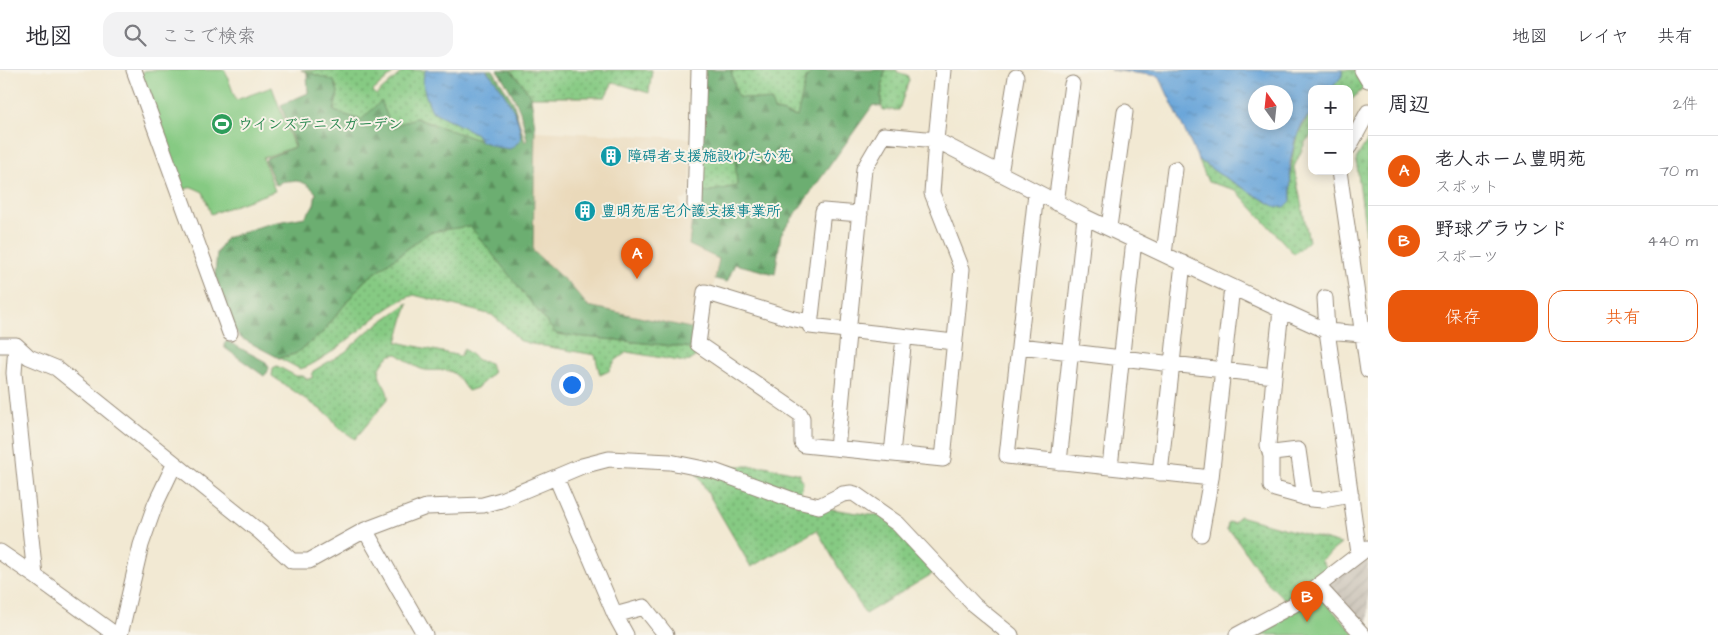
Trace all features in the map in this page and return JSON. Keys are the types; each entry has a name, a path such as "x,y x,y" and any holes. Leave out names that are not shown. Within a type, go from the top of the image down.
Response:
{"street":[{"path":"134,70 230,333"},
{"path":"695,205 699,70"},
{"path":"810,322 790,318 705,292 698,344 800,414 802,418 802,443 804,444 943,459 962,269 932,193 943,70"},
{"path":"1362,70 1368,80"},
{"path":"1000,174 1016,77"},
{"path":"1056,202 1072,84"},
{"path":"1109,227 1125,112"},
{"path":"1353,140 1368,112"},
{"path":"837,448 864,169 884,135 936,140 1085,217 1327,331 1362,334"},
{"path":"1164,254 1175,169"},
{"path":"1341,175 1368,370"},
{"path":"1036,193 1007,456 1211,478"},
{"path":"860,214 823,211 810,326 954,342"},
{"path":"1059,462 1085,217"},
{"path":"1110,467 1134,240"},
{"path":"1160,473 1183,263"},
{"path":"1201,534 1211,478 1232,286"},
{"path":"1237,635 1293,605 1364,551 1351,495 1327,331 1325,298"},
{"path":"1281,310 1268,445 1271,456 1271,486 1305,498 1323,500 1351,495"},
{"path":"892,454 904,337"},
{"path":"0,345 16,345 29,357 56,368 260,532 292,561 309,561 365,530 426,507 483,505 501,500 582,466 609,459 670,462 714,471 793,500 820,506 843,494 855,494 898,524 974,605 1011,635"},
{"path":"16,345 14,373 35,576"},
{"path":"1020,346 1274,376"},
{"path":"1271,456 1273,453 1298,450 1305,498"},
{"path":"120,635 141,545 155,505 174,464"},
{"path":"556,477 614,615 626,635"},
{"path":"365,530 425,635"},
{"path":"0,552 116,635"},
{"path":"1318,586 1363,635"},
{"path":"614,615 644,606 666,635"}],"shaded area":[{"path":"535,131 692,138 690,193 685,200 681,200 680,217 692,219 689,245 719,259 713,289 702,285 695,329 588,306 571,286 533,251"},
{"path":"1368,554 1368,635 1325,585"}],"green space":[{"name":"ウインズテニスガーデン","path":"225,70 236,100 272,87 294,147 263,158 275,191 211,214 203,192 192,187 183,190 141,74 144,71"},
{"path":"301,70 397,70 373,91 376,95 404,70 426,70 423,80 426,96 432,111 475,133 481,141 415,118 392,128 334,111 338,92 334,81"},
{"path":"486,70 493,70 513,102 525,142 527,140 520,112 508,86 497,70 510,70 531,97 535,127 533,251 571,286 588,306 695,329 693,348 556,334 470,226 430,232 363,282 322,333 295,354 279,358 241,338 231,325 215,274 217,253 226,238 267,224 305,217 314,205 316,193 305,183 291,181 281,182 278,185 275,184 265,160 295,147 281,105 308,93 307,72 334,81 338,92 334,111 361,120 381,101 392,127 415,118 496,147 520,141 515,114 504,94"},
{"path":"510,70 652,70 649,93 613,82 605,97 531,97"},
{"path":"705,70 733,70 731,71 738,97 771,101 774,110 797,117 806,78 814,70 885,70 881,107 873,105 781,234 775,274 735,264 727,282 715,279 719,259 689,245 692,219 701,213 701,193 737,186 735,154 702,154"},
{"path":"814,70 806,78 798,117 773,110 771,101 737,97 731,71"},
{"path":"885,70 897,70 897,72 907,75 909,80 899,110 883,110 881,95"},
{"path":"1342,70 1356,70 1364,88 1353,98 1353,85 1334,85 1342,76"},
{"path":"1308,118 1308,139 1294,167 1309,241 1294,254 1236,190 1208,182 1198,159 1219,174 1276,207 1291,201 1291,165 1295,143"},
{"path":"1368,139 1368,249 1356,159"},
{"path":"702,154 735,154 737,186 701,193"},
{"path":"470,225 556,334 693,348 698,354 685,362 627,352 615,361 609,371 600,375 595,355 518,340 513,333 492,315 414,295 390,307 335,350 309,366 300,369 279,358 295,354 322,333 363,282 430,232"},
{"path":"408,303 397,342 460,356 464,349 478,360 490,363 493,373 477,388 468,391 457,377 449,371 421,369 397,354 391,355 384,362 379,372 388,394 388,399 355,439 338,427 330,416 272,376 273,368 277,366 296,376 303,376 307,379 312,378 313,371 345,352 368,331"},
{"path":"227,341 266,362 269,368 267,373 264,376 225,348 224,344"},
{"path":"720,466 765,466 800,474 800,479 803,480 800,499"},
{"path":"694,469 825,508 871,515 881,514 937,571 865,614 817,530 751,567"},
{"path":"1239,516 1341,544 1321,560 1327,568 1325,571 1287,602 1265,580 1234,535 1227,530 1228,522 1234,523"},
{"path":"1313,595 1319,596 1356,635 1245,635"}],"water":[{"path":"426,70 486,70 504,94 515,114 520,141 510,149 496,147 481,141 475,133 432,111 426,96 423,80"},
{"path":"1110,70 1342,70 1342,76 1334,85 1308,85 1308,116 1303,122 1295,140 1290,163 1291,201 1285,207 1276,207 1219,174 1198,159 1159,76"}],"place":[{"name":"ウインズテニスガーデン","path":"222,124"},
{"name":"障碍者支援施設ゆたか苑","path":"611,156"},
{"name":"豊明苑居宅介護支援事業所","path":"585,211"},
{"name":"老人ホーム豊明苑","path":"637,279"},
{"name":"野球グラウンド","path":"1307,622"}]}
